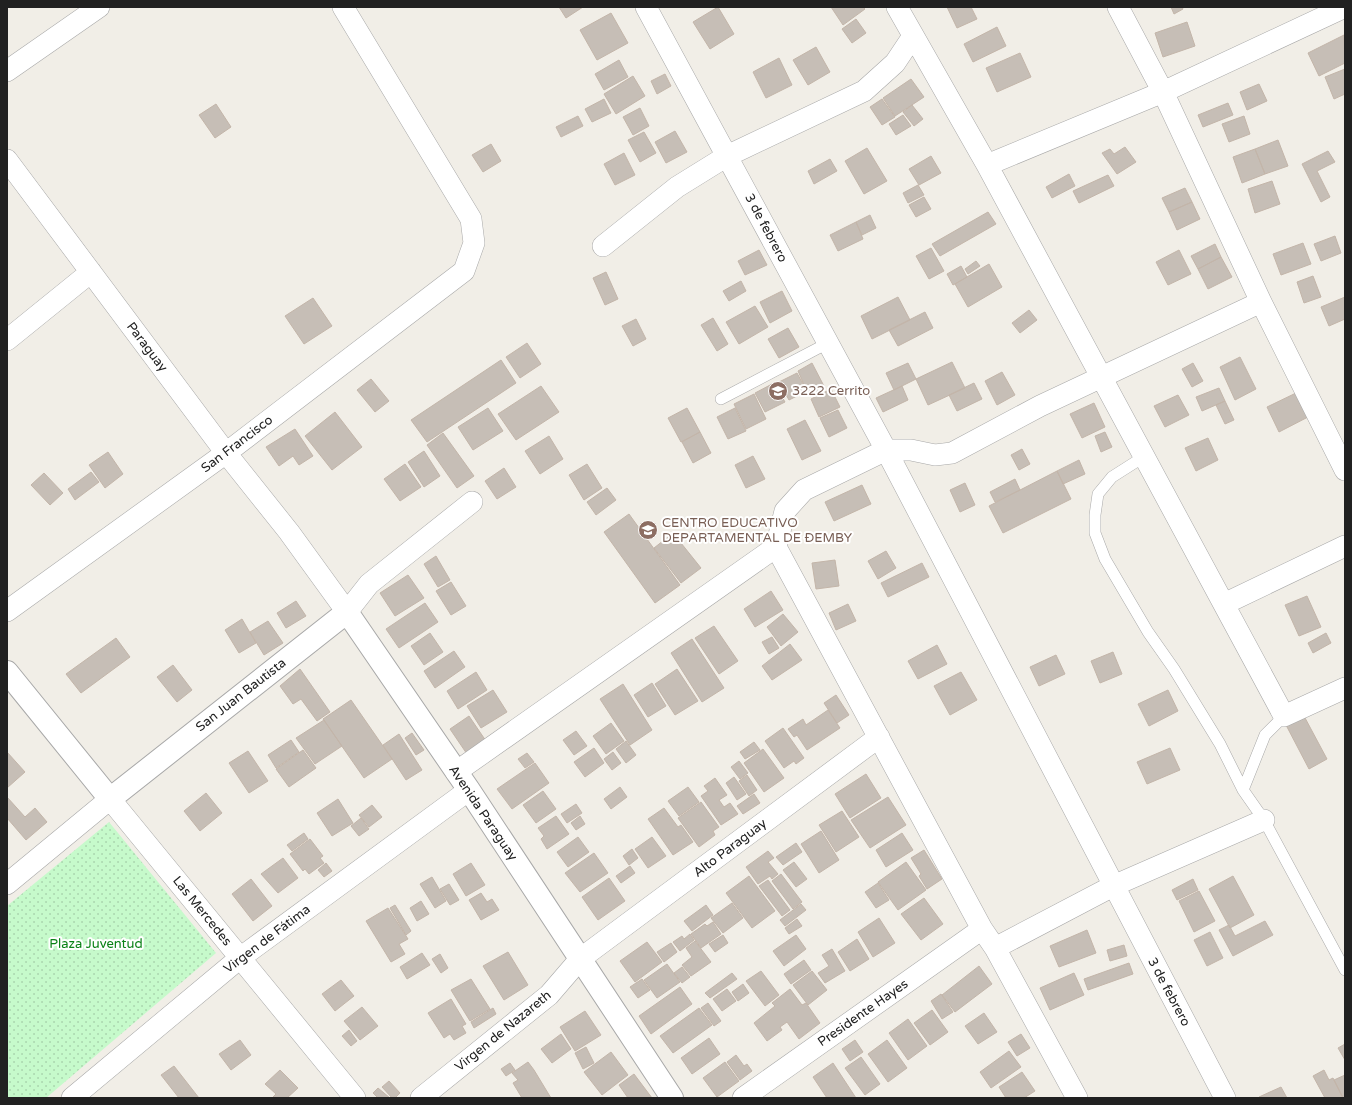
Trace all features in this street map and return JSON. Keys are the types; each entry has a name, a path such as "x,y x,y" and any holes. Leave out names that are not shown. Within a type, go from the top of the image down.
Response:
{"street":[{"path":"7,71 99,7"},
{"name":"San Francisco","path":"7,611 226,453 464,271 474,243 471,219 343,7"},
{"name":"3 de febrero","path":"646,7 886,450 1225,1098"},
{"path":"897,7 987,165 1284,716 1345,688"},
{"path":"1118,7 1163,92 1261,302 1345,470"},
{"path":"987,165 1163,92 1345,7"},
{"path":"603,246 676,187 727,156 864,91 895,62 913,36"},
{"name":"Paraguay","path":"7,160 226,453 289,532"},
{"path":"7,340 91,272"},
{"path":"1077,1098 995,948 982,929 776,547 784,511 804,490 886,450 911,450 935,455 952,453 1040,406 1261,302"},
{"name":"San Juan Bautista","path":"7,884 110,799 347,612 369,584 472,502"},
{"name":"Avenida Paraguay","path":"289,532 347,612 469,790 672,1098"},
{"path":"1224,604 1345,546"},
{"path":"456,772 776,547"},
{"path":"7,672 110,799"},
{"name":"Alto Paraguay","path":"580,959 879,737"},
{"name":"Virgen de Fátima","path":"72,1098 240,958 469,790"},
{"name":"Las Mercedes","path":"110,799 355,1098"},
{"path":"995,948 1113,886 1264,820"},
{"name":"Presidente Hayes","path":"743,1098 982,929"},
{"name":"Virgen de Nazareth","path":"421,1098 549,995 580,959"}],"lane":[{"path":"721,399 828,342"},
{"path":"1145,456 1112,477 1098,494 1095,514 1095,533 1105,559 1148,632 1174,669 1220,744 1243,790 1264,820 1345,970"},
{"path":"1243,790 1265,735 1284,716"}],"green space":[{"name":"Plaza Juventud","path":"109,822 216,953 46,1098 7,1098 7,906"}],"building":[{"path":"559,7 583,7 566,18"},
{"path":"718,7 734,34 710,49 693,22"},
{"path":"831,7 863,7 865,9 843,25"},
{"path":"947,7 971,7 977,19 957,28"},
{"path":"1171,7 1182,7 1183,9 1174,14"},
{"path":"611,13 628,43 597,60 580,30"},
{"path":"856,19 866,33 852,43 842,29"},
{"path":"1187,22 1195,46 1163,57 1155,33"},
{"path":"997,27 1006,46 973,62 964,44"},
{"path":"1344,35 1345,63 1319,76 1308,53"},
{"path":"816,47 830,72 808,85 793,60"},
{"path":"1020,53 1031,77 997,92 986,68"},
{"path":"779,58 792,85 766,98 753,72"},
{"path":"619,60 628,77 604,90 595,74"},
{"path":"1345,69 1345,94 1334,99 1325,77"},
{"path":"665,74 671,86 657,94 651,81"},
{"path":"633,76 645,96 616,114 604,94"},
{"path":"911,79 924,97 895,116 883,98"},
{"path":"1259,84 1267,101 1247,110 1240,92"},
{"path":"604,99 611,113 592,122 585,109"},
{"path":"882,99 895,117 882,125 870,107"},
{"path":"1228,103 1233,115 1203,127 1198,115"},
{"path":"216,104 231,127 215,138 199,115"},
{"path":"912,105 923,119 914,126 903,112"},
{"path":"640,108 649,126 633,135 623,117"},
{"path":"903,115 911,126 896,135 889,124"},
{"path":"578,116 583,126 561,137 556,127"},
{"path":"1244,116 1250,134 1229,142 1222,124"},
{"path":"675,131 687,152 666,163 655,142"},
{"path":"644,132 656,153 640,162 628,140"},
{"path":"1278,140 1288,166 1265,174 1255,149"},
{"path":"491,144 501,161 483,172 472,155"},
{"path":"1125,147 1136,162 1117,174 1102,153 1110,149 1114,154"},
{"path":"867,148 887,181 864,194 845,161"},
{"path":"1255,149 1265,174 1242,183 1233,157"},
{"path":"1328,151 1335,162 1317,171 1330,197 1321,202 1302,164"},
{"path":"624,153 635,175 615,185 604,164"},
{"path":"931,156 941,173 919,185 909,169"},
{"path":"830,159 837,171 814,184 808,171"},
{"path":"1069,174 1075,186 1052,198 1046,187"},
{"path":"1108,175 1114,186 1079,203 1073,191"},
{"path":"1272,181 1280,204 1255,213 1248,189"},
{"path":"918,185 924,195 908,203 903,193"},
{"path":"1185,188 1192,202 1169,212 1162,198"},
{"path":"924,197 931,209 916,217 909,205"},
{"path":"1192,202 1200,219 1177,230 1169,212"},
{"path":"988,212 996,224 940,256 932,244"},
{"path":"870,215 876,228 862,235 856,222"},
{"path":"856,222 863,239 838,251 830,235"},
{"path":"1335,236 1341,253 1321,261 1314,244"},
{"path":"1303,243 1311,264 1281,275 1273,254"},
{"path":"1215,244 1221,257 1198,269 1191,256"},
{"path":"931,248 944,271 929,279 916,256"},
{"path":"759,250 767,265 745,275 738,261"},
{"path":"1179,250 1191,274 1168,285 1156,262"},
{"path":"1221,257 1232,277 1208,289 1198,269"},
{"path":"976,261 980,266 968,274 965,269"},
{"path":"989,264 1002,287 968,307 955,284"},
{"path":"961,266 967,277 953,285 947,274"},
{"path":"606,272 618,299 605,305 593,278"},
{"path":"1313,276 1321,297 1304,303 1297,282"},
{"path":"741,281 746,291 729,301 723,291"},
{"path":"782,291 792,311 770,323 760,302"},
{"path":"898,297 910,320 872,339 861,316"},
{"path":"1345,297 1345,319 1329,326 1321,307"},
{"path":"313,298 332,326 304,344 285,316"},
{"path":"755,306 768,327 739,344 726,322"},
{"path":"1029,310 1037,320 1020,333 1012,323"},
{"path":"925,312 933,328 898,346 889,330"},
{"path":"713,318 728,344 717,351 701,325"},
{"path":"636,319 646,339 633,346 622,326"},
{"path":"788,328 799,347 779,358 768,339"},
{"path":"527,343 541,364 520,378 506,357"},
{"path":"1240,357 1256,389 1235,400 1220,367"},
{"path":"501,360 516,383 427,442 411,420"},
{"path":"952,362 965,388 928,405 916,379"},
{"path":"812,363 825,388 809,396 798,371"},
{"path":"908,363 916,379 894,390 886,373"},
{"path":"1193,363 1203,381 1192,387 1182,369"},
{"path":"1002,372 1015,395 997,405 985,381"},
{"path":"797,373 807,391 789,400 779,382"},
{"path":"371,379 389,401 375,412 357,390"},
{"path":"774,383 785,402 765,412 755,393"},
{"path":"974,383 982,399 957,411 949,395"},
{"path":"541,386 559,412 516,440 498,414"},
{"path":"902,386 908,400 883,412 876,398"},
{"path":"1219,388 1225,401 1202,411 1196,397"},
{"path":"831,389 840,407 819,417 811,399"},
{"path":"1296,393 1308,417 1279,432 1267,407"},
{"path":"754,394 766,419 746,429 734,404"},
{"path":"1178,395 1189,415 1165,427 1154,406"},
{"path":"1225,401 1234,420 1225,424 1216,405"},
{"path":"1094,403 1105,427 1082,438 1070,414"},
{"path":"488,408 503,431 473,450 458,427"},
{"path":"687,408 700,432 681,442 668,418"},
{"path":"735,408 746,431 728,439 717,417"},
{"path":"838,410 847,428 829,437 820,418"},
{"path":"335,412 362,447 332,470 305,436"},
{"path":"805,420 821,451 802,460 787,429"},
{"path":"295,429 313,456 299,465 293,456 279,466 266,447"},
{"path":"700,432 711,453 693,463 682,442"},
{"path":"1105,432 1112,447 1101,452 1095,436"},
{"path":"443,433 474,476 457,488 427,445"},
{"path":"549,436 563,459 540,474 525,451"},
{"path":"1208,438 1218,460 1196,471 1185,448"},
{"path":"1022,449 1030,464 1019,470 1011,455"},
{"path":"424,451 440,476 424,487 408,462"},
{"path":"108,452 123,474 105,488 89,465"},
{"path":"753,456 765,479 746,488 735,465"},
{"path":"1079,460 1085,474 1063,484 1057,471"},
{"path":"405,464 421,487 400,501 384,479"},
{"path":"587,464 602,488 584,500 569,475"},
{"path":"504,468 516,487 497,499 485,481"},
{"path":"1057,471 1071,499 1003,533 989,506"},
{"path":"91,472 99,482 75,500 68,489"},
{"path":"44,473 63,493 50,505 31,485"},
{"path":"1015,479 1020,490 995,502 990,492"},
{"path":"965,483 975,505 960,512 950,490"},
{"path":"862,485 871,504 834,521 825,502"},
{"path":"607,488 616,500 596,515 587,502"},
{"path":"629,514 680,585 655,603 604,532"},
{"path":"673,533 701,568 681,583 654,548"},
{"path":"886,551 896,568 878,579 868,561"},
{"path":"436,556 450,580 438,587 424,564"},
{"path":"835,560 839,586 816,589 812,563"},
{"path":"922,563 929,577 888,597 881,583"},
{"path":"408,575 424,598 395,616 380,593"},
{"path":"451,582 466,606 451,615 436,591"},
{"path":"771,591 783,610 755,627 744,609"},
{"path":"1307,596 1321,627 1299,636 1285,605"},
{"path":"296,601 306,616 286,628 277,613"},
{"path":"425,603 438,622 399,648 386,629"},
{"path":"848,604 856,621 836,630 829,613"},
{"path":"783,614 798,632 781,646 767,627"},
{"path":"242,619 256,643 239,653 225,630"},
{"path":"268,621 283,643 264,655 250,632"},
{"path":"714,626 738,661 719,674 695,638"},
{"path":"430,633 443,652 424,665 411,646"},
{"path":"1326,633 1331,643 1313,653 1308,643"},
{"path":"772,637 779,648 769,654 762,642"},
{"path":"116,638 130,657 81,693 66,674"},
{"path":"692,639 724,688 702,702 671,653"},
{"path":"790,644 802,660 772,680 762,666"},
{"path":"937,645 947,664 918,679 908,661"},
{"path":"454,651 465,667 435,688 424,671"},
{"path":"1113,652 1122,674 1100,683 1091,661"},
{"path":"1056,655 1065,674 1039,686 1030,667"},
{"path":"173,665 192,690 177,702 157,677"},
{"path":"300,669 330,712 317,721 301,699 293,704 280,686"},
{"path":"677,669 698,701 675,715 655,684"},
{"path":"476,672 487,690 458,709 447,691"},
{"path":"961,672 977,700 950,715 934,686"},
{"path":"652,683 666,706 648,717 634,695"},
{"path":"623,684 652,730 630,745 600,699"},
{"path":"493,690 507,712 481,728 467,706"},
{"path":"1168,690 1178,711 1149,726 1138,704"},
{"path":"836,695 849,715 837,723 824,703"},
{"path":"351,700 392,759 364,778 323,719"},
{"path":"828,710 840,728 807,750 797,735 794,737 788,729 803,719 806,725"},
{"path":"469,716 486,741 467,754 450,729"},
{"path":"1304,716 1327,759 1309,769 1286,725"},
{"path":"324,720 342,746 315,764 296,738"},
{"path":"611,723 624,741 606,754 593,736"},
{"path":"783,728 804,758 796,764 794,761 784,768 765,741"},
{"path":"576,731 587,746 574,755 563,740"},
{"path":"412,733 424,750 416,755 405,738"},
{"path":"399,734 422,770 406,780 383,745"},
{"path":"291,740 299,752 276,768 268,755"},
{"path":"626,741 636,755 626,763 616,749"},
{"path":"754,742 760,750 745,759 740,752"},
{"path":"594,748 604,763 585,777 574,762"},
{"path":"1170,748 1180,770 1147,784 1137,762"},
{"path":"763,749 784,778 764,792 744,763"},
{"path":"303,750 316,768 289,787 276,769"},
{"path":"248,751 268,781 249,793 229,763"},
{"path":"7,752 25,772 7,788"},
{"path":"613,752 621,763 612,770 604,759"},
{"path":"527,753 534,762 525,768 518,759"},
{"path":"739,761 748,773 740,779 731,767"},
{"path":"535,763 549,783 512,809 497,789"},
{"path":"866,774 881,798 850,818 835,794"},
{"path":"747,775 757,790 749,796 739,781"},
{"path":"734,777 746,794 737,800 726,783"},
{"path":"715,778 727,795 719,800 724,807 730,803 738,814 721,825 701,796 708,791 704,786"},
{"path":"620,787 627,797 611,809 604,799"},
{"path":"688,787 699,802 679,816 668,801"},
{"path":"543,791 556,809 536,823 523,805"},
{"path":"206,793 222,813 200,831 184,811"},
{"path":"754,794 760,803 743,814 737,806"},
{"path":"7,797 25,817 35,808 47,822 26,840 7,818"},
{"path":"888,797 906,825 870,848 851,820"},
{"path":"338,799 353,823 332,836 317,813"},
{"path":"701,802 719,827 713,831 715,835 699,847 678,818"},
{"path":"576,804 582,813 567,823 561,814"},
{"path":"372,805 382,817 369,827 359,815"},
{"path":"664,808 678,827 681,825 693,842 673,855 648,819"},
{"path":"842,811 859,837 836,852 819,825"},
{"path":"556,816 569,834 547,849 541,839 544,836 538,828"},
{"path":"580,816 585,824 576,830 571,823"},
{"path":"361,818 369,829 359,836 351,826"},
{"path":"821,831 839,860 819,873 801,844"},
{"path":"304,833 308,839 292,851 287,845"},
{"path":"902,833 913,850 886,867 876,850"},
{"path":"578,837 589,852 568,867 557,852"},
{"path":"652,837 666,856 648,868 635,849"},
{"path":"310,839 323,856 320,858 324,863 309,874 305,869 303,871 290,854"},
{"path":"796,843 802,852 783,865 776,857"},
{"path":"632,849 638,858 629,865 623,856"},
{"path":"924,850 942,879 927,889 919,876 921,874 911,858"},
{"path":"768,851 774,858 768,862 778,874 772,879 770,876 758,884 746,867"},
{"path":"594,853 608,873 580,892 565,873"},
{"path":"283,858 298,878 278,893 261,874"},
{"path":"794,862 807,879 796,887 783,870"},
{"path":"906,862 926,890 898,910 878,882"},
{"path":"326,863 332,871 324,877 318,870"},
{"path":"471,863 485,885 466,896 453,874"},
{"path":"630,866 635,873 621,883 616,876"},
{"path":"781,874 802,902 793,909 772,881"},
{"path":"749,876 775,911 752,928 726,893"},
{"path":"1233,876 1254,915 1230,928 1209,889"},
{"path":"432,877 446,901 435,908 420,884"},
{"path":"609,878 625,901 598,920 582,897"},
{"path":"251,879 272,906 253,921 232,894"},
{"path":"1193,879 1198,890 1177,900 1172,890"},
{"path":"768,880 790,910 782,916 759,886"},
{"path":"878,883 889,900 876,908 865,892"},
{"path":"449,884 459,900 450,905 440,889"},
{"path":"1199,891 1215,921 1194,932 1179,901"},
{"path":"481,893 487,902 492,899 499,910 481,920 469,900"},
{"path":"924,898 943,924 921,940 901,914"},
{"path":"421,901 429,914 417,921 410,908"},
{"path":"732,903 743,918 723,933 711,918"},
{"path":"801,904 806,910 785,926 780,920"},
{"path":"395,905 411,931 406,935 390,908"},
{"path":"706,905 713,915 692,931 684,921"},
{"path":"388,908 408,939 399,944 405,954 391,962 366,921"},
{"path":"879,918 895,943 873,957 858,932"},
{"path":"797,919 802,926 789,934 785,928"},
{"path":"1265,921 1273,935 1233,956 1219,930 1229,925 1235,936"},
{"path":"713,922 721,934 701,948 691,934 705,924 707,926"},
{"path":"1087,930 1096,953 1059,967 1050,946"},
{"path":"1210,932 1223,958 1207,966 1194,940"},
{"path":"690,934 694,940 680,951 673,942 682,936 684,939"},
{"path":"723,935 728,943 715,952 709,944"},
{"path":"796,935 806,949 784,966 773,951"},
{"path":"857,939 869,959 850,971 838,952"},
{"path":"695,941 711,962 691,976 682,965 692,957 686,948"},
{"path":"647,942 662,962 635,982 620,961"},
{"path":"671,943 677,952 664,962 657,952"},
{"path":"1124,945 1127,956 1110,961 1107,950"},
{"path":"832,949 845,971 825,983 818,973 829,966 822,955"},
{"path":"508,952 528,985 504,1000 483,966"},
{"path":"422,953 430,965 407,979 400,967"},
{"path":"440,954 448,968 441,973 432,959"},
{"path":"804,960 811,970 791,984 784,974"},
{"path":"1129,963 1133,974 1088,990 1084,979"},
{"path":"667,964 680,982 657,998 644,980"},
{"path":"979,966 992,984 955,1012 942,995"},
{"path":"682,967 690,977 682,983 674,973"},
{"path":"761,971 779,995 765,1006 746,981"},
{"path":"812,971 827,990 808,1005 793,985"},
{"path":"732,973 737,979 710,998 705,993"},
{"path":"1074,973 1084,995 1050,1010 1040,988"},
{"path":"471,979 490,1009 470,1021 451,990"},
{"path":"642,979 650,990 638,998 630,987"},
{"path":"341,980 354,996 335,1011 322,994"},
{"path":"743,984 749,993 738,1001 732,992"},
{"path":"680,987 692,1004 651,1034 639,1016"},
{"path":"727,989 736,1001 722,1011 713,999"},
{"path":"790,989 802,1005 806,1003 820,1023 799,1039 787,1022 780,1027 782,1030 767,1041 754,1023 775,1006 772,1003"},
{"path":"941,994 953,1012 942,1019 931,1001"},
{"path":"451,999 466,1024 462,1026 466,1033 454,1040 450,1034 444,1038 428,1013"},
{"path":"708,1003 721,1021 714,1026 701,1008"},
{"path":"362,1007 378,1026 360,1040 344,1021"},
{"path":"493,1008 496,1014 474,1028 471,1022"},
{"path":"699,1008 712,1025 673,1053 660,1036"},
{"path":"932,1010 948,1032 930,1045 914,1023"},
{"path":"585,1011 601,1035 575,1051 560,1027"},
{"path":"984,1013 997,1032 978,1044 965,1026"},
{"path":"908,1019 927,1046 908,1060 889,1033"},
{"path":"349,1030 357,1041 351,1046 342,1036"},
{"path":"561,1034 571,1049 552,1063 541,1049"},
{"path":"1021,1034 1030,1048 1017,1056 1008,1042"},
{"path":"709,1038 720,1054 692,1074 681,1058"},
{"path":"240,1040 251,1055 231,1070 219,1054"},
{"path":"855,1040 863,1052 850,1061 842,1049"},
{"path":"887,1040 907,1068 888,1082 868,1054"},
{"path":"1345,1044 1345,1060 1338,1048"},
{"path":"586,1047 594,1063 583,1069 575,1053"},
{"path":"1009,1051 1021,1067 991,1088 980,1072"},
{"path":"611,1052 628,1075 602,1095 584,1072"},
{"path":"736,1055 744,1066 747,1064 752,1071 740,1080 727,1062"},
{"path":"861,1057 880,1084 865,1095 845,1068"},
{"path":"528,1062 551,1098 522,1098 513,1083 518,1080 512,1073"},
{"path":"725,1062 739,1081 717,1097 703,1078"},
{"path":"510,1063 515,1070 506,1076 501,1069"},
{"path":"833,1063 856,1098 827,1098 813,1077"},
{"path":"174,1066 199,1098 179,1098 161,1075"},
{"path":"280,1070 298,1088 287,1098 272,1098 276,1094 265,1084"},
{"path":"1324,1070 1329,1080 1333,1078 1343,1098 1325,1098 1313,1076"},
{"path":"1022,1072 1035,1091 1024,1098 1006,1098 999,1087"},
{"path":"634,1074 652,1098 628,1098 619,1085"},
{"path":"1345,1075 1345,1098 1343,1098 1334,1080"},
{"path":"389,1081 400,1093 395,1098 392,1098 382,1087"},
{"path":"1281,1087 1287,1098 1259,1098 1259,1097"},
{"path":"378,1088 390,1098 378,1098 373,1093"}],"place":[{"name":"3222 Cerrito","path":"778,391"},
{"name":"CENTRO EDUCATIVO DEPARTAMENTAL DE ÐEMBY","path":"648,530"}]}
